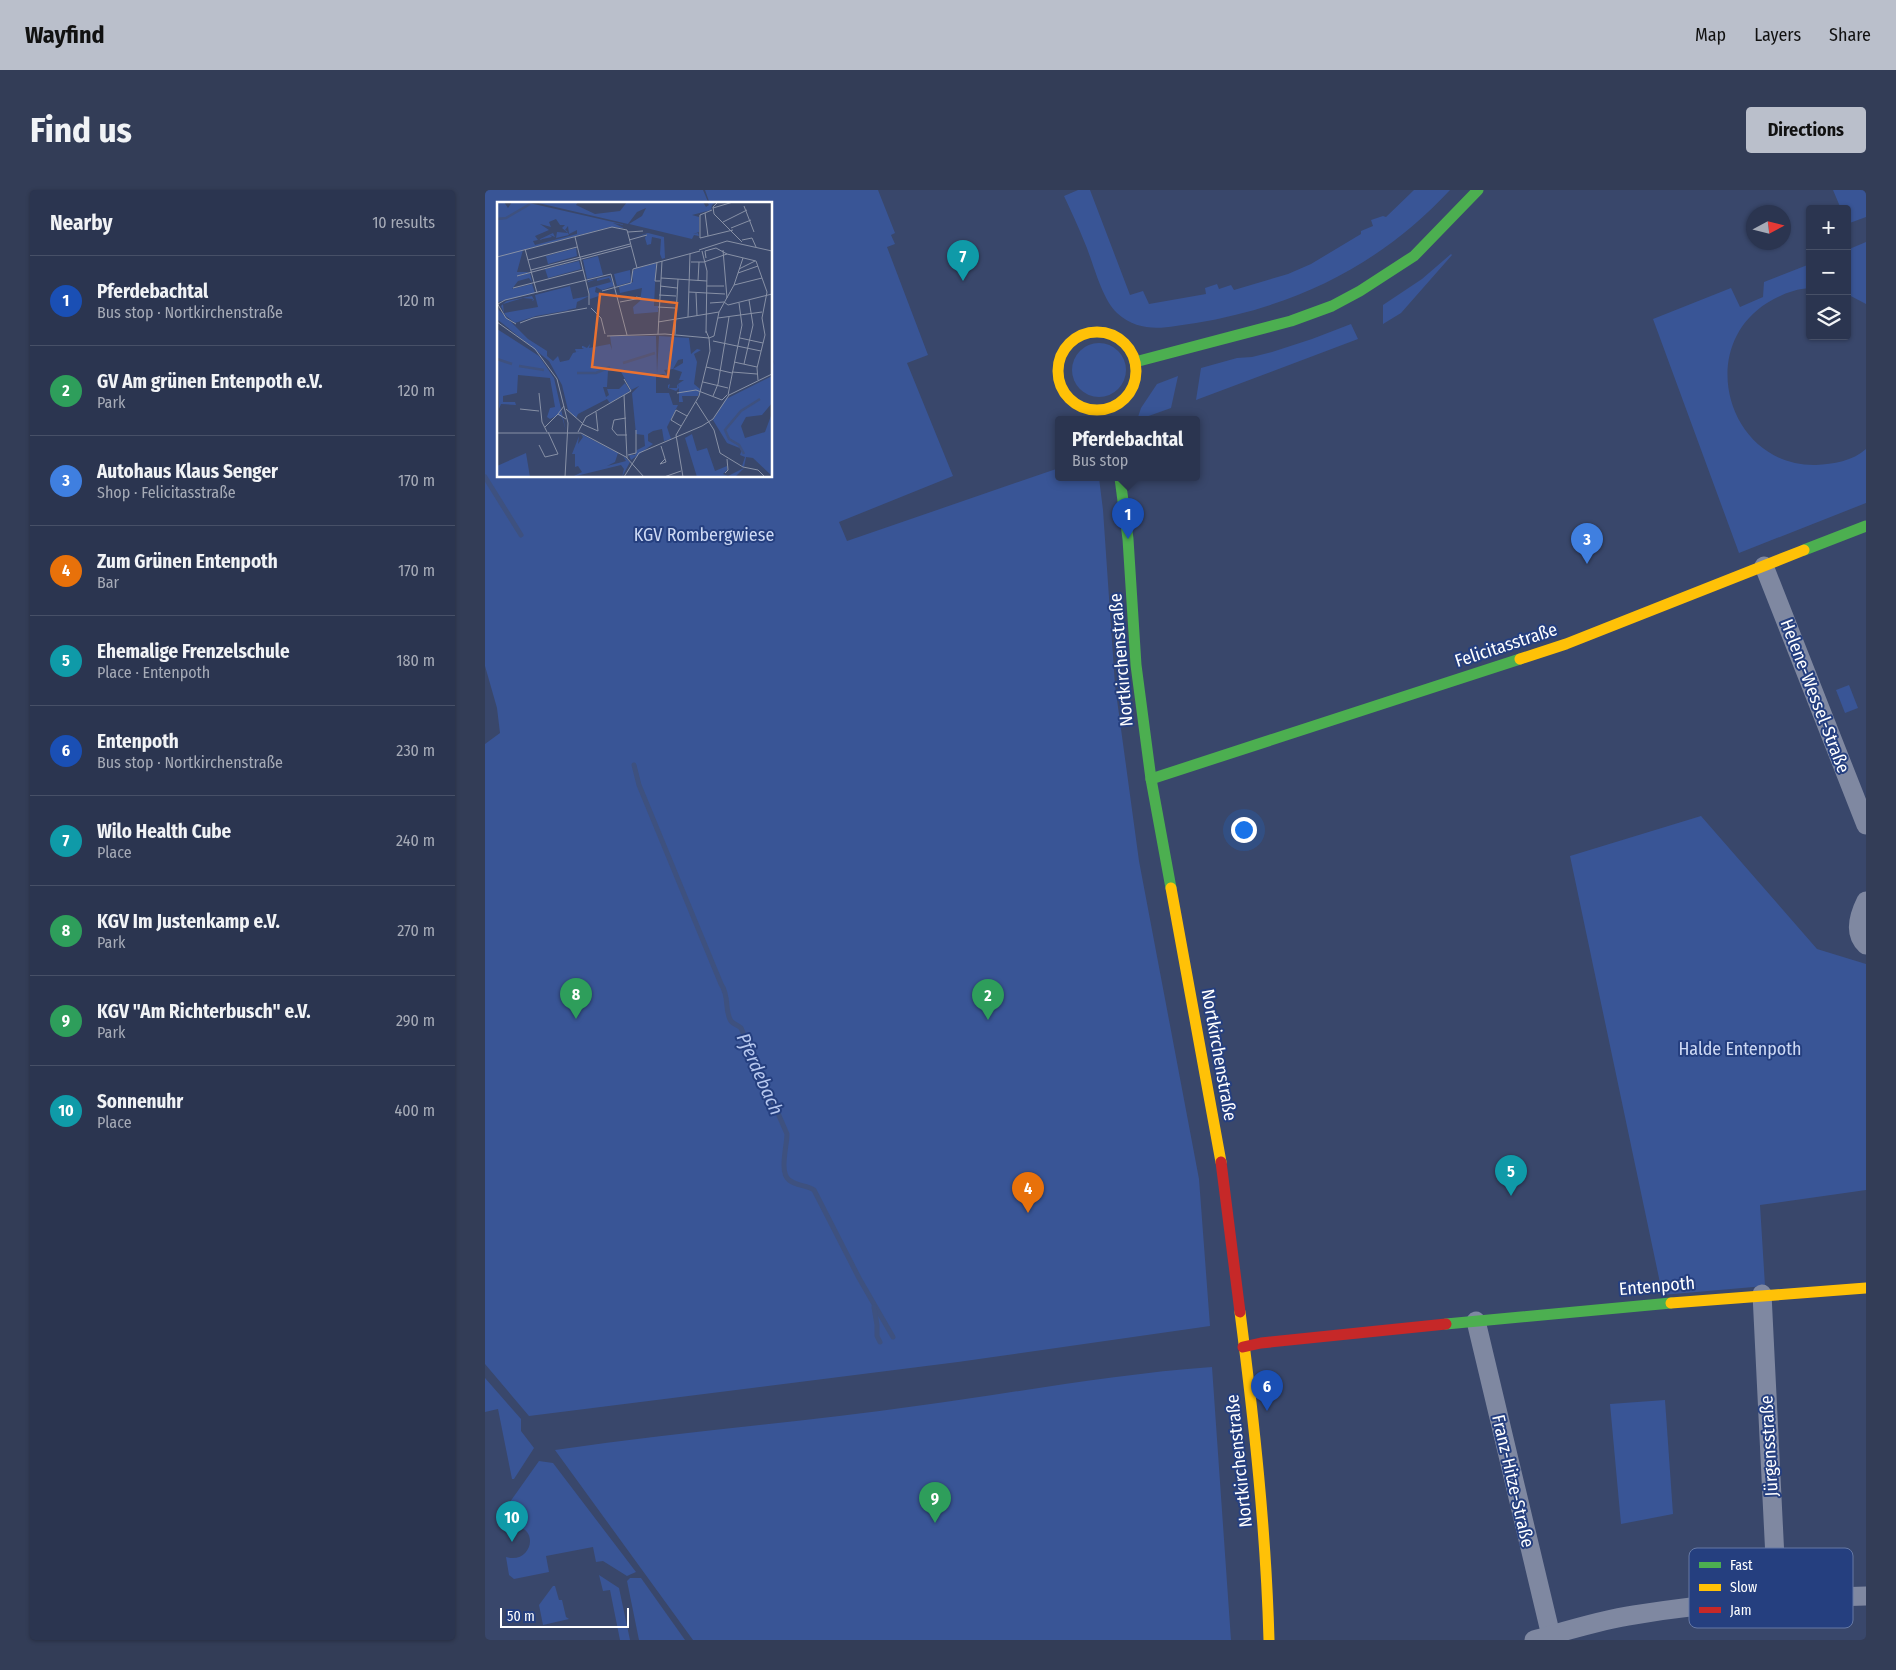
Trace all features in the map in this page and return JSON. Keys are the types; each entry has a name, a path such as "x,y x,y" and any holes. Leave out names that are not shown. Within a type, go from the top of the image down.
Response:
{"main road":[{"path":"1135,362 1291,321 1332,306 1414,256 1478,190"},
{"path":"1106,332 1115,336 1124,342 1135,362 1134,384 1129,393 1108,414 1079,406 1069,399 1063,391 1057,371 1062,352 1068,343 1086,333 1106,332"},
{"name":"Nortkirchenstraße","path":"1120,481 1128,539 1136,665 1151,779 1220,1162 1260,1485 1269,1640"},
{"name":"Felicitasstraße","path":"1151,779 1566,644 1866,526"},
{"name":"Entenpoth","path":"1243,1348 1261,1343 1476,1321 1762,1294 1866,1288"}],"street":[{"name":"Helene-Wessel-Straße","path":"1764,566 1866,825"},
{"path":"1866,901 1859,920 1858,933 1866,945"},
{"name":"Jürgensstraße","path":"1762,1294 1774,1548"},
{"name":"Franz-Hitze-Straße","path":"1476,1321 1545,1638"},
{"path":"1853,1596 1866,1596"},
{"path":"1545,1638 1632,1615 1689,1607"}],"green space":[{"name":"KGV Rombergwiese","path":"485,190 703,190 708,202 497,202 497,478 773,478 773,361 775,365 773,360 773,202 709,202 705,190 878,190 895,233 891,235 895,244 887,247 928,355 907,363 953,476 839,522 847,541 1055,469 1055,481 1099,481 1115,685 1139,861 1199,1179 1210,1326 958,1362 529,1416 485,1364 485,744 500,733 497,708 485,666"},
{"path":"1078,190 1090,190 1130,295 1143,291 1149,304 1206,294 1205,288 1217,284 1219,289 1231,285 1234,290 1288,274 1311,264 1361,234 1361,231 1373,226 1371,220 1383,216 1386,217 1414,190 1450,190 1423,217 1395,240 1366,261 1335,278 1268,306 1196,323 1155,328 1145,327 1126,320 1117,313 1106,298 1082,235 1064,196"},
{"path":"1833,190 1866,190 1866,217 1851,223 1851,205 1839,205"},
{"path":"1866,242 1866,304 1851,296 1851,248"},
{"path":"1451,254 1401,313 1383,324 1383,305 1422,279"},
{"path":"1806,266 1806,289 1782,295 1767,303 1745,323 1732,348 1727,375 1732,402 1743,427 1761,447 1786,460 1816,465 1829,464 1849,459 1866,449 1866,503 1739,553 1653,319 1731,288 1740,307 1763,297 1764,282"},
{"path":"1351,324 1358,339 1196,400 1201,368 1237,358 1252,357 1272,352"},
{"path":"1099,343 1109,345 1118,351 1124,360 1126,370 1124,380 1118,389 1109,395 1099,397 1089,395 1080,389 1074,380 1072,370 1074,360 1080,351 1089,345"},
{"path":"1178,376 1171,408 1149,416 1138,416 1141,408 1157,384"},
{"path":"1849,685 1858,708 1845,713 1836,690"},
{"name":"Halde Entenpoth","path":"1701,816 1817,949 1866,964 1866,1190 1760,1205 1765,1286 1662,1295 1570,856"},
{"path":"1212,1367 1231,1640 693,1640 555,1450 871,1412 1138,1374"},
{"path":"485,1378 521,1419 521,1431 534,1448 514,1479 512,1479 498,1409 485,1412"},
{"path":"1665,1400 1673,1514 1621,1524 1610,1404"},
{"path":"539,1461 553,1463 636,1572 627,1576 603,1561 596,1562 593,1547 546,1556 549,1572 514,1579 509,1575 506,1557 514,1558 521,1556 529,1547 530,1541 526,1531 519,1527 508,1526 505,1509"},
{"path":"599,1575 619,1588 630,1640 620,1640 610,1590 603,1591"},
{"path":"630,1578 641,1578 685,1640 639,1640 627,1581"},
{"path":"553,1586 555,1586 559,1600 562,1600 566,1617 569,1619 543,1625 539,1605"}],"waterway":[{"name":"Pferdebach","path":"485,477 521,535"},
{"name":"Pferdebach","path":"634,765 639,785 724,989 729,1017 732,1022 741,1028 787,1134 784,1165 786,1176 792,1182 814,1190 859,1278 893,1337"},
{"path":"874,1307 877,1336 880,1342"}],"traffic: fast":[{"path":"1135,362 1291,321 1332,306 1360,291 1414,256 1478,190"},
{"path":"1120,481 1128,539 1136,665 1151,779 1171,888"},
{"path":"1804,550 1866,526"},
{"path":"1151,779 1520,659"},
{"path":"1446,1324 1671,1303"}],"traffic: slow":[{"path":"1097,332 1112,335 1125,343 1133,356 1136,371 1133,386 1125,399 1112,407 1097,410 1082,407 1069,399 1061,386 1058,371 1061,356 1069,343 1082,335 1097,332"},
{"path":"1520,659 1566,644 1804,550"},
{"path":"1171,888 1221,1162"},
{"path":"1671,1303 1866,1288"},
{"path":"1240,1312 1259,1476 1269,1640"}],"traffic: jam":[{"path":"1221,1162 1240,1312"},
{"path":"1243,1347 1261,1343 1446,1324"}],"place":[{"name":"Wilo Health Cube","path":"963,281"},
{"name":"Pferdebachtal","path":"1128,539"},
{"name":"Autohaus Klaus Senger","path":"1587,564"},
{"name":"KGV Im Justenkamp e.V.","path":"576,1019"},
{"name":"GV Am grünen Entenpoth e.V.","path":"988,1020"},
{"name":"Ehemalige Frenzelschule","path":"1511,1196"},
{"name":"Zum Grünen Entenpoth","path":"1028,1213"},
{"name":"Entenpoth","path":"1267,1411"},
{"name":"KGV \"Am Richterbusch\" e.V.","path":"935,1523"},
{"name":"Sonnenuhr","path":"512,1542"}]}
